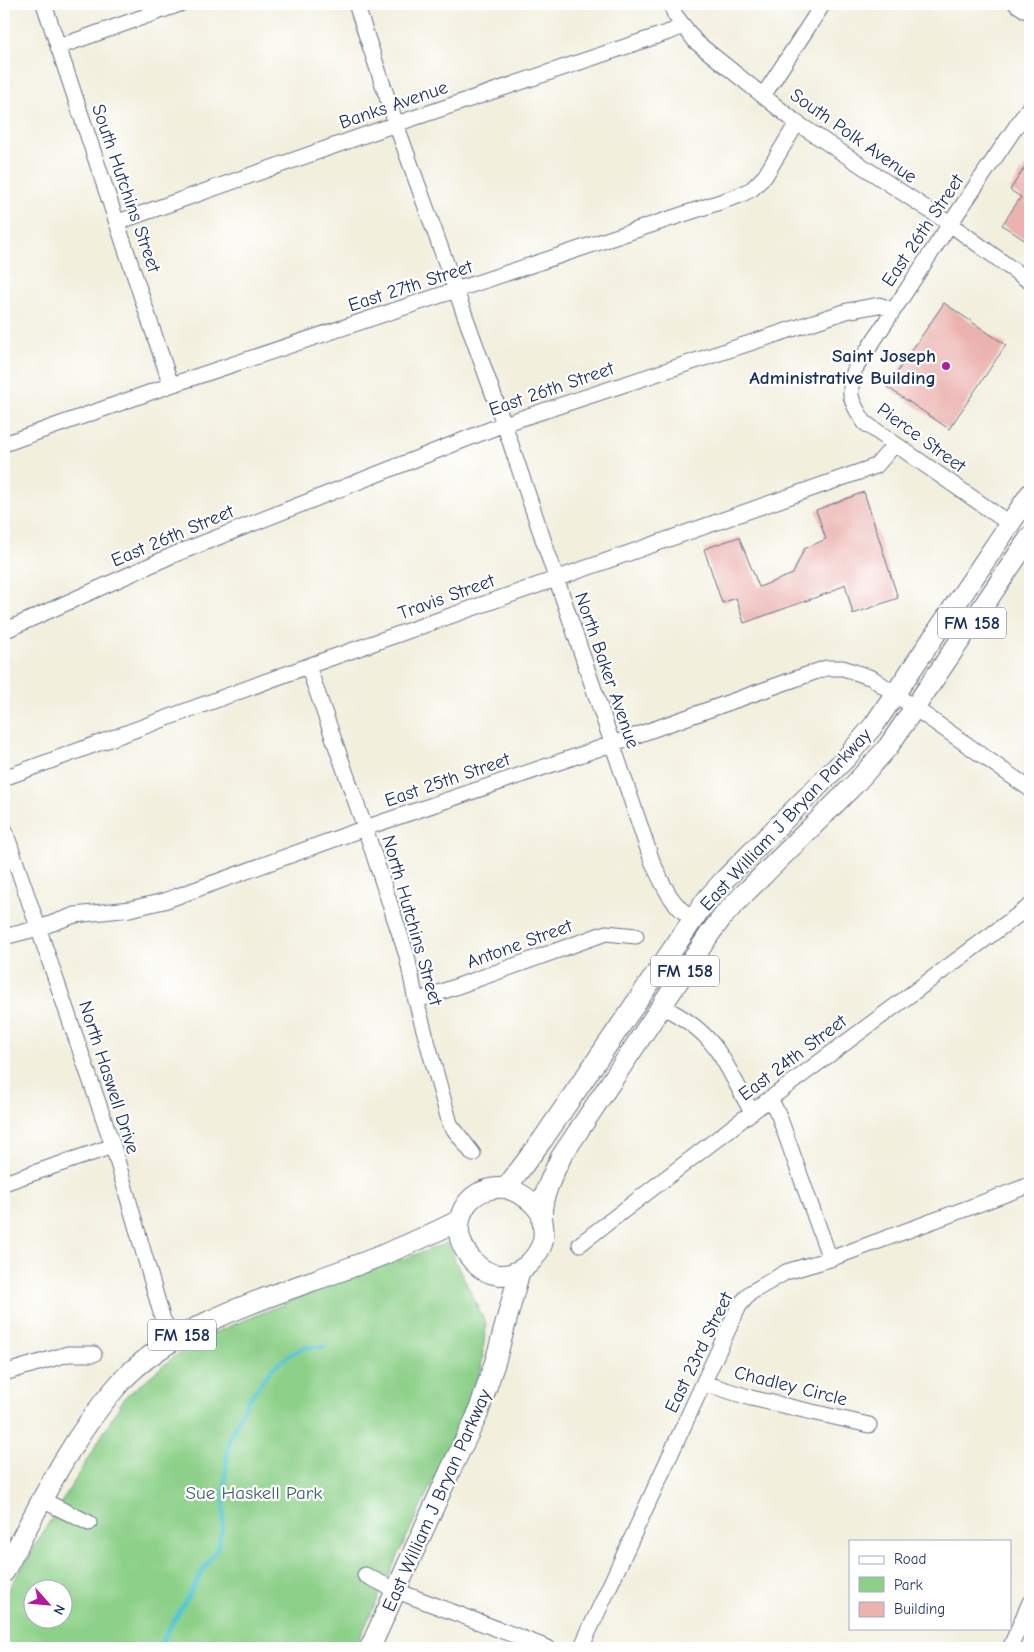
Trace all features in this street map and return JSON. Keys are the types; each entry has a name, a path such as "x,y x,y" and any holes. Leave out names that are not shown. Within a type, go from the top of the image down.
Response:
{"main road":[{"name":"East William J Bryan Parkway","path":"506,1188 543,1139 692,918 725,879 856,748 896,695 1030,494"},
{"name":"East William J Bryan Parkway","path":"370,1648 477,1416 496,1359 520,1270 532,1260 541,1246 545,1229 542,1215 546,1191 561,1157 724,915 872,766 914,708 1030,537"},
{"path":"520,1270 502,1276 494,1275 480,1268 469,1257 464,1248 460,1236 460,1220 466,1206 475,1195 490,1188 506,1188 520,1193 531,1200 542,1215"},
{"name":"FM 158","path":"4,1572 80,1432 119,1384 175,1338 247,1304 389,1253 426,1238 460,1220"}],"street":[{"name":"South Hutchins Street","path":"44,4 171,385"},
{"path":"58,47 180,4"},
{"name":"North Baker Avenue","path":"356,4 396,124 504,424 652,861 665,892 685,914 692,918"},
{"name":"South Polk Avenue","path":"671,4 682,26 696,42 797,123 950,224 1030,282"},
{"path":"763,96 823,4"},
{"path":"1016,4 1030,13"},
{"name":"Banks Avenue","path":"118,222 396,124 672,32 682,26"},
{"name":"East 26th Street","path":"4,630 172,555 504,424 847,311 879,305 893,310 1030,106"},
{"name":"East 27th Street","path":"4,444 171,385 738,196 752,189 764,176 797,123"},
{"name":"Pierce Street","path":"893,310 855,369 850,395 854,407 865,423 1010,524"},
{"name":"Travis Street","path":"4,778 308,666 876,466 895,444"},
{"name":"North Hutchins Street","path":"308,666 365,828 407,956 416,1001 450,1124 473,1154"},
{"name":"East 25th Street","path":"4,938 75,915 130,909 164,901 365,828 612,744 826,668 843,668 872,678 1030,789"},
{"name":"North Haswell Drive","path":"4,828 113,1146 163,1320 175,1338"},
{"name":"East 24th Street","path":"580,1244 770,1098 1030,906"},
{"name":"Antone Street","path":"416,1001 606,933 636,936"},
{"path":"662,1006 688,1021 708,1039 752,1112"},
{"path":"770,1098 779,1116 830,1259"},
{"path":"4,1183 113,1146"},
{"name":"East 23rd Street","path":"581,1648 739,1306 750,1293 786,1272 830,1259 1030,1185"},
{"path":"4,1373 68,1354 94,1354"},
{"name":"Chadley Circle","path":"704,1383 751,1398 869,1425"},
{"path":"42,1500 89,1523"},
{"path":"365,1575 397,1590 548,1648"},
{"path":"1010,1648 1030,1602"}],"green space":[{"name":"Sue Haskell Park","path":"447,1243 486,1324 481,1369 463,1416 355,1648 4,1648 4,1597 125,1397 192,1342 315,1291"}],"building":[{"path":"1030,159 1030,244 1002,225 1021,197 1010,190"},
{"name":"Saint Joseph Administrative Building","path":"944,303 1006,345 949,429 887,387"},
{"path":"864,492 898,598 853,614 845,584 831,592 744,623 736,598 722,603 704,549 739,537 759,587 793,574 804,549 826,539 816,510"}],"waterway":[{"path":"158,1648 217,1549 223,1527 229,1440 246,1404 271,1369 291,1354 306,1347 325,1347"}],"place":[{"name":"Saint Joseph Administrative Building","path":"946,366"}]}
